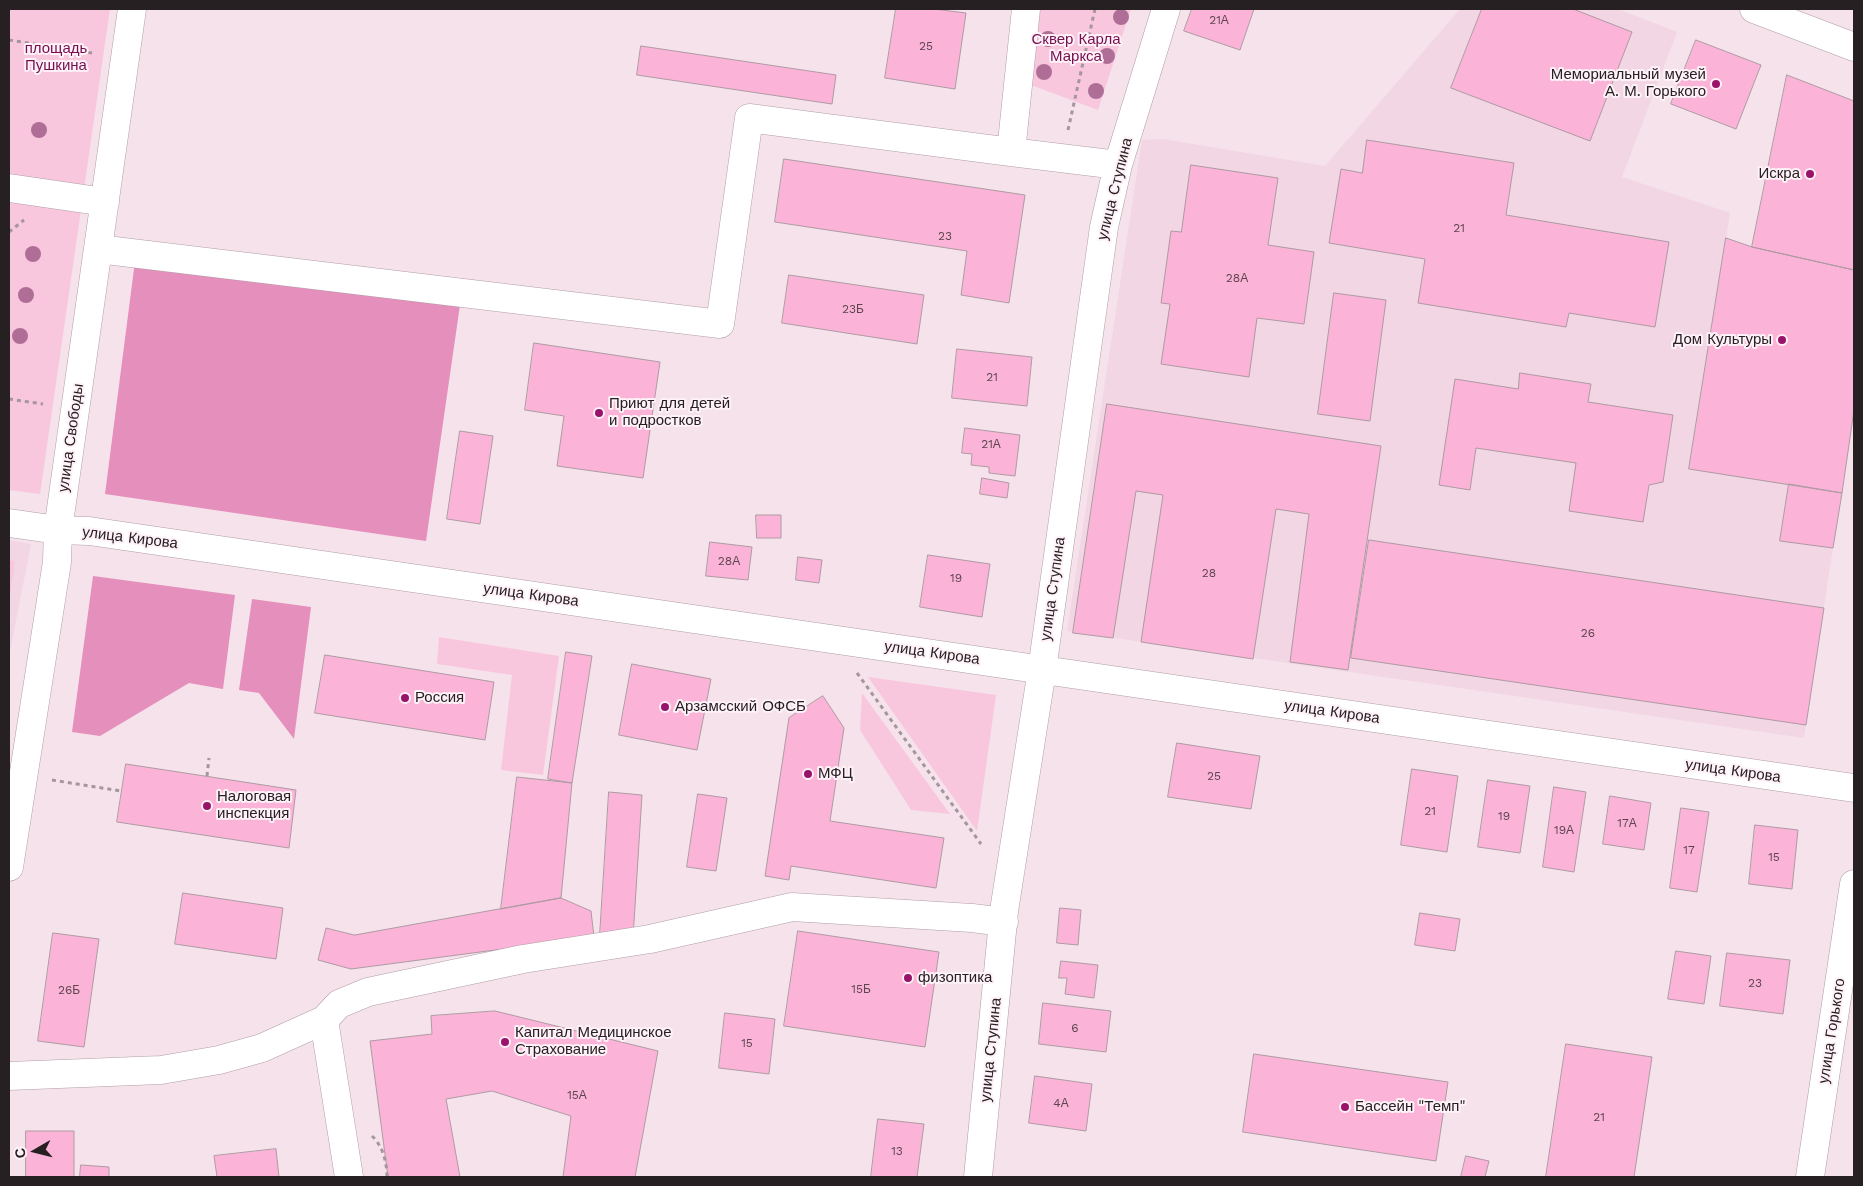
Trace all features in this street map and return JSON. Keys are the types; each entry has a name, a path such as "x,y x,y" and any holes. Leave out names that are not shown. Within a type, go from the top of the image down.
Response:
{"street":[{"name":"улица Свободы","path":"9,867 57,562 58,530 132,9"},
{"path":"1011,152 1026,9"},
{"name":"улица Ступина","path":"978,1177 1004,922 1042,670 1104,227 1118,165 1166,9"},
{"path":"1754,9 1854,47"},
{"path":"98,249 720,324 749,118 1118,165"},
{"path":"9,188 105,202"},
{"name":"улица Кирова","path":"9,522 58,530 89,531 1854,788"},
{"name":"улица Горького","path":"1810,1177 1854,884"},
{"path":"9,1076 161,1070 219,1060 262,1048 324,1020 339,1004 368,992 523,959 650,939 792,907 972,918 1004,922"},
{"path":"324,1020 349,1177"}],"path":[{"path":"1062,158 1095,9"},
{"path":"9,40 92,53"},
{"path":"9,399 43,404"},
{"path":"854,668 981,844"},
{"path":"207,776 209,758"},
{"path":"52,780 122,791"},
{"path":"387,1167 387,1177"}],"shaded area":[{"path":"1460,9 1618,9 1677,32 1622,177 1730,213 1726,239 1752,247 1854,270 1854,410 1804,738 1067,631 1142,140 1163,139 1325,166"},
{"path":"135,261 460,305 426,541 105,494"},
{"path":"9,540 31,544 9,657"},
{"path":"93,576 235,595 223,689 189,683 100,736 72,732"},
{"path":"252,599 311,607 294,739 259,693 239,690"}],"green space":[{"name":"площадь Пушкина","path":"9,9 110,9 40,494 9,490"},
{"name":"Сквер Карла Маркса","path":"1039,9 1131,9 1098,110 1031,85"},
{"path":"9,560 15,561 9,603"},
{"path":"439,637 559,656 543,775 501,770 512,675 437,664"},
{"path":"868,677 996,695 977,831"},
{"path":"862,693 950,814 911,810 860,730"}],"building":[{"path":"896,9 934,9 966,13 955,89 885,78"},
{"path":"1192,9 1254,9 1240,50 1184,31"},
{"path":"1482,9 1573,9 1632,32 1590,141 1451,88"},
{"name":"Мемориальный музей А. М. Горького","path":"1696,40 1761,65 1736,129 1671,104"},
{"path":"641,46 836,75 832,104 637,75"},
{"name":"Искра","path":"1787,75 1854,101 1854,270 1752,247"},
{"path":"1367,140 1514,163 1506,215 1669,242 1655,327 1569,313 1566,327 1418,303 1425,259 1329,243 1341,169 1362,173"},
{"path":"784,159 1025,195 1009,303 961,295 967,251 775,222"},
{"path":"1191,165 1278,178 1268,245 1314,252 1304,324 1257,318 1249,377 1161,364 1170,304 1161,303 1171,231 1181,232"},
{"name":"Дом Культуры","path":"1726,238 1752,247 1854,270 1854,410 1842,493 1689,469"},
{"path":"789,275 924,295 917,344 782,323"},
{"path":"1334,293 1386,300 1370,421 1318,414"},
{"name":"Приют для детей и подростков","path":"534,343 660,362 643,478 557,466 564,416 525,410"},
{"path":"957,349 1032,357 1027,406 952,398"},
{"path":"1520,373 1591,384 1588,402 1673,415 1663,482 1649,485 1643,522 1569,511 1576,463 1476,448 1470,490 1439,485 1455,379 1518,389"},
{"path":"1107,404 1381,446 1348,670 1290,662 1309,514 1276,509 1253,659 1141,642 1163,495 1136,491 1113,638 1073,633"},
{"path":"965,428 1020,435 1015,476 989,473 989,467 971,465 972,454 962,453"},
{"path":"460,431 493,436 480,524 447,519"},
{"path":"982,478 1009,483 1007,498 980,494"},
{"path":"1789,484 1842,493 1833,548 1780,541"},
{"path":"756,515 781,515 781,538 757,538"},
{"path":"1369,540 1824,608 1806,725 1351,658"},
{"path":"710,542 752,547 748,580 706,576"},
{"path":"928,555 990,564 982,617 920,607"},
{"path":"798,557 822,560 819,583 796,580"},
{"path":"566,652 592,656 572,783 548,779"},
{"name":"Россия","path":"325,655 494,682 485,740 315,713"},
{"name":"Арзамсский ОФСБ","path":"632,664 711,679 697,750 619,735"},
{"name":"МФЦ","path":"823,696 844,728 830,821 944,838 936,888 791,866 789,880 765,876 789,718"},
{"path":"1177,743 1260,756 1251,809 1168,797"},
{"name":"Налоговая инспекция","path":"126,764 296,790 289,848 117,822"},
{"path":"1412,769 1458,776 1447,852 1401,845"},
{"path":"517,777 572,783 561,898 501,909"},
{"path":"1488,780 1530,786 1520,853 1478,847"},
{"path":"1554,787 1586,792 1574,872 1543,867"},
{"path":"609,792 642,795 633,938 600,935"},
{"path":"698,794 727,798 716,871 687,867"},
{"path":"1610,796 1651,803 1644,850 1603,844"},
{"path":"1681,808 1709,812 1697,892 1670,888"},
{"path":"1755,825 1798,830 1792,889 1749,884"},
{"path":"183,893 283,908 276,959 175,944"},
{"path":"561,898 591,911 594,937 351,969 318,960 326,928 354,935"},
{"path":"1060,908 1081,910 1078,945 1057,943"},
{"path":"1420,913 1460,919 1455,951 1415,945"},
{"path":"798,931 939,952 925,1047 784,1026"},
{"path":"53,933 99,939 84,1047 38,1041"},
{"path":"1676,951 1711,956 1704,1004 1668,999"},
{"path":"1727,953 1790,960 1783,1014 1720,1006"},
{"path":"1061,961 1098,965 1094,998 1065,994 1067,978 1059,978"},
{"path":"1043,1003 1111,1011 1106,1052 1039,1044"},
{"path":"495,1011 658,1051 635,1177 563,1177 571,1116 492,1091 446,1099 460,1177 388,1177 370,1041 432,1034 431,1016"},
{"path":"725,1013 775,1019 769,1074 719,1068"},
{"path":"1566,1044 1652,1057 1634,1177 1546,1177"},
{"name":"Бассейн \"Темп\"","path":"1254,1054 1448,1082 1436,1161 1243,1132"},
{"path":"1035,1076 1092,1084 1086,1131 1029,1123"},
{"path":"878,1119 924,1124 917,1177 871,1177"},
{"path":"26,1131 74,1131 74,1177 26,1177"},
{"path":"276,1149 279,1177 217,1177 214,1156"},
{"path":"1466,1156 1489,1161 1485,1177 1461,1177"},
{"path":"81,1165 109,1167 109,1177 80,1177"}],"place":[{"name":"Мемориальный музей А. М. Горького","path":"1716,84"},
{"name":"Искра","path":"1810,174"},
{"name":"Дом Культуры","path":"1782,340"},
{"name":"Приют для детей и подростков","path":"599,413"},
{"name":"Россия","path":"405,698"},
{"name":"Арзамсский ОФСБ","path":"665,707"},
{"name":"МФЦ","path":"808,774"},
{"name":"Налоговая инспекция","path":"207,806"},
{"name":"физоптика","path":"908,978"},
{"name":"Капитал Медицинское Страхование","path":"505,1042"},
{"name":"Бассейн \"Темп\"","path":"1345,1107"}]}
